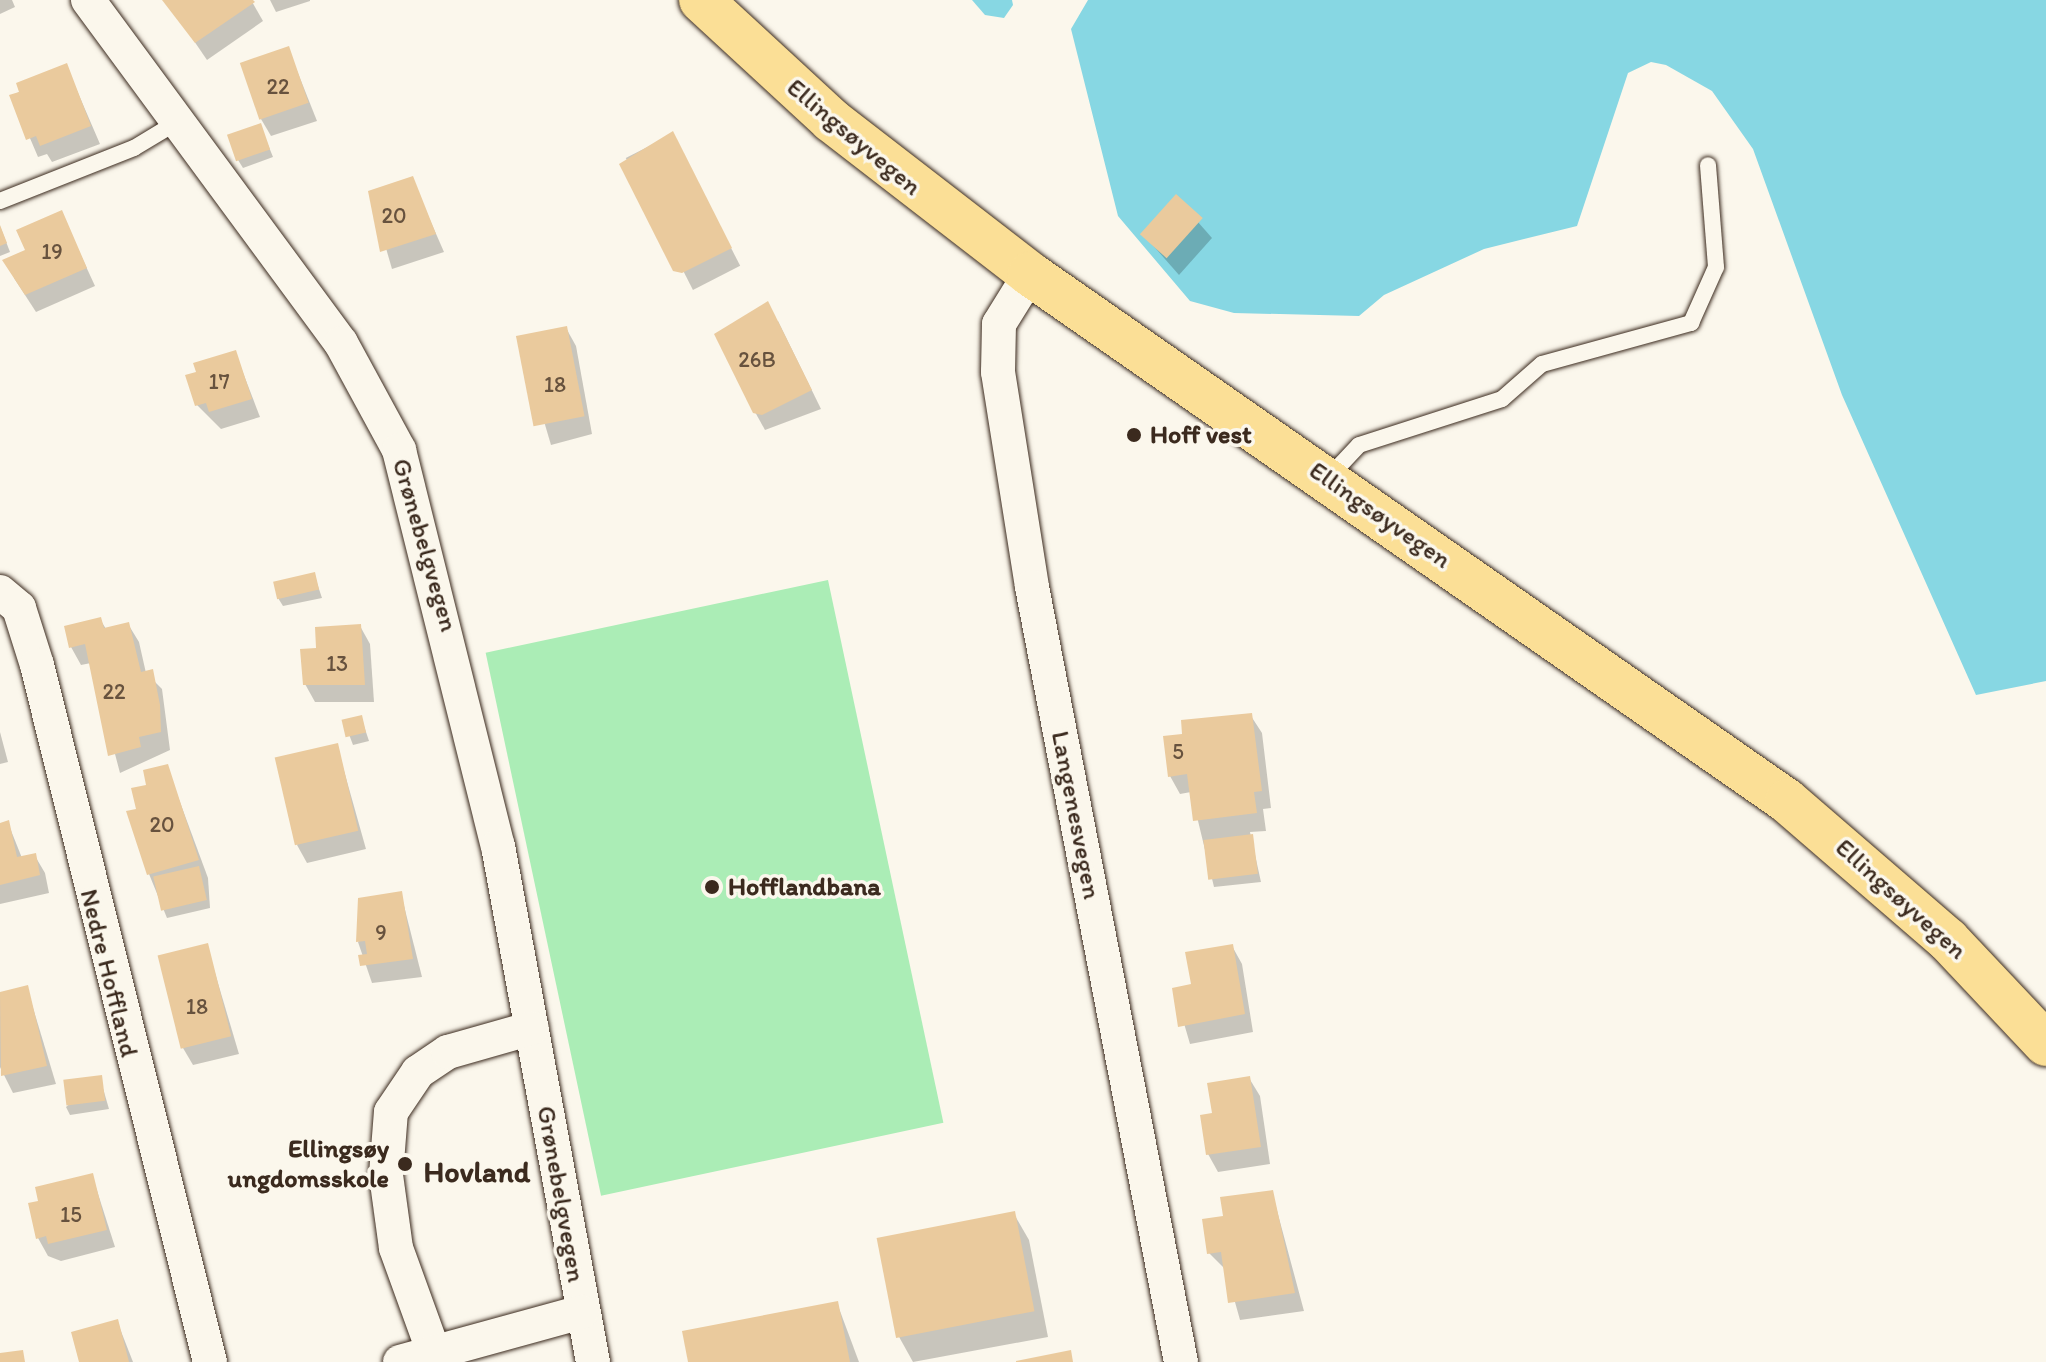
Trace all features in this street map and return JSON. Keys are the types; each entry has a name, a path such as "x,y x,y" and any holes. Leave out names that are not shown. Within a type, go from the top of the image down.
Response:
{"main road":[{"name":"Ellingsøyvegen","path":"701,0 831,120 1030,274 1798,809 1948,940 2046,1044"}],"street":[{"name":"Grønebelgvegen","path":"88,0 341,343 399,450 448,623 532,1028 581,1312 593,1362"},
{"name":"Langenesvegen","path":"1030,274 999,324 998,372 1181,1362"},
{"name":"Nedre Hoffland","path":"0,592 19,608 34,651 210,1362"},
{"path":"400,1362 434,1353 396,1248 386,1175 391,1112 418,1072 448,1052 532,1028"},
{"name":"Grønebelgvegen","path":"434,1353 581,1312"}],"lane":[{"path":"0,201 134,148 179,121"},
{"path":"1327,479 1359,445 1502,399 1542,364 1691,323 1716,267 1708,165"}],"green space":[{"name":"Hofflandbana","path":"828,580 943,1123 601,1196 486,653"}],"water":[{"path":"972,0 1012,0 1013,5 1004,18 985,15"},
{"path":"1088,0 2046,0 2046,681 1976,695 1842,395 1753,149 1712,91 1666,65 1651,62 1628,73 1577,226 1484,249 1384,295 1359,316 1234,313 1190,301 1118,216 1071,29"}],"building":[{"path":"162,0 253,0 255,2 195,43"},
{"path":"289,46 309,103 259,120 240,63"},
{"path":"67,63 91,126 40,146 36,136 26,140 9,95 19,92 16,83"},
{"path":"261,123 270,149 236,161 227,135"},
{"path":"673,131 732,248 682,273 673,271 619,164"},
{"path":"413,176 436,234 380,252 368,191"},
{"path":"1176,194 1203,218 1167,258 1140,234"},
{"path":"62,210 87,268 25,295 2,260 25,250 16,230"},
{"path":"0,225 7,243 0,246"},
{"path":"768,301 812,390 762,415 753,413 714,334"},
{"path":"567,326 585,416 534,426 516,336"},
{"path":"236,350 252,399 209,412 206,403 195,406 185,375 196,372 193,363"},
{"path":"315,572 319,590 277,599 273,582"},
{"path":"101,617 104,628 129,622 141,672 153,669 160,705 161,732 139,737 141,747 108,756 85,644 69,648 64,626"},
{"path":"361,624 365,685 303,685 300,649 316,648 315,627"},
{"path":"1252,713 1262,791 1254,792 1257,813 1193,821 1187,774 1168,777 1163,736 1182,734 1181,720"},
{"path":"362,715 366,733 346,737 342,720"},
{"path":"338,743 358,831 295,845 275,758"},
{"path":"168,764 199,860 147,875 126,811 136,809 131,788 146,785 143,770"},
{"path":"9,820 17,857 36,853 40,875 0,885 0,823"},
{"path":"1253,834 1258,874 1208,880 1203,840"},
{"path":"199,866 207,900 161,911 153,877"},
{"path":"402,891 413,959 360,966 358,955 367,954 365,941 356,942 358,898"},
{"path":"208,943 231,1036 181,1049 158,956"},
{"path":"1233,944 1245,1014 1178,1027 1172,988 1191,984 1185,952"},
{"path":"28,985 47,1066 1,1076 0,992"},
{"path":"102,1075 105,1101 66,1106 63,1080"},
{"path":"1250,1076 1261,1147 1206,1155 1200,1115 1212,1113 1207,1083"},
{"path":"93,1173 107,1230 48,1244 46,1236 36,1239 28,1203 38,1201 35,1187"},
{"path":"1273,1190 1295,1293 1228,1303 1221,1252 1207,1254 1202,1219 1223,1216 1220,1197"},
{"path":"1015,1211 1034,1311 896,1338 877,1238"},
{"path":"838,1301 850,1362 688,1362 682,1331"},
{"path":"118,1319 129,1362 79,1362 71,1332"},
{"path":"23,1350 25,1362 0,1362 0,1353"},
{"path":"1071,1350 1073,1362 1016,1362 1016,1361"}],"place":[{"name":"Hoff vest","path":"1134,435"},
{"name":"Hofflandbana","path":"712,887"},
{"name":"Ellingsøy ungdomsskole","path":"405,1164"}],"district":[{"name":"Hovland","path":"477,1172"}]}
